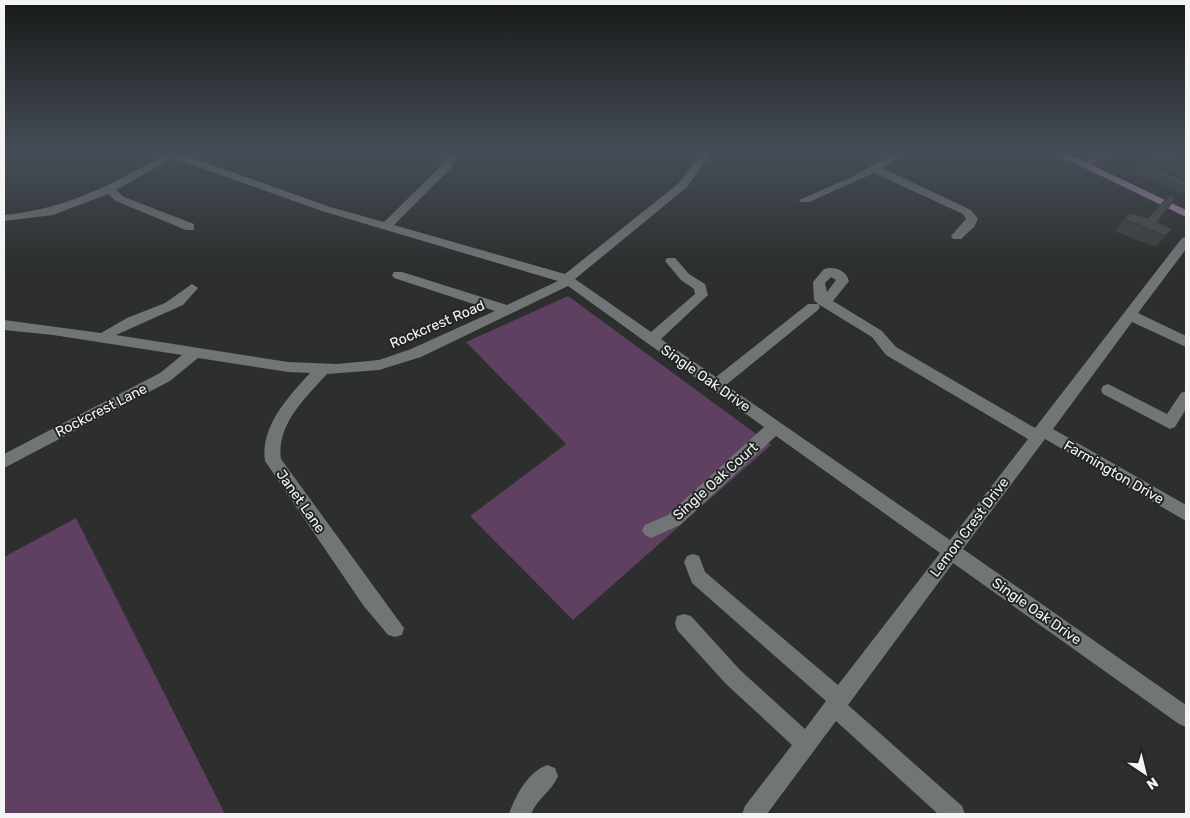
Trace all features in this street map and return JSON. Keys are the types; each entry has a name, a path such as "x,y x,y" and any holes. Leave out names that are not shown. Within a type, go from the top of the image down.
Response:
{"main road":[{"path":"1138,191 1186,214"}],"street":[{"path":"4,218 42,213 103,191"},
{"path":"111,191 120,199 190,227"},
{"name":"Single Oak Drive","path":"274,191 310,204 566,280 952,550 1186,717"},
{"path":"386,226 421,191"},
{"name":"Rockcrest Road","path":"4,325 53,330 288,367 357,368 393,361 416,353 557,288 675,191"},
{"path":"805,200 825,191"},
{"path":"922,191 967,212 972,220 957,236"},
{"name":"Lemon Crest Drive","path":"753,814 1186,240"},
{"path":"652,339 702,295 700,287 685,277 671,261"},
{"path":"398,275 494,304 508,311"},
{"path":"103,338 124,324 172,305 188,294 192,288"},
{"name":"Farmington Drive","path":"716,385 819,304 876,334 891,351 1186,514"},
{"path":"1130,315 1186,342"},
{"name":"Rockcrest Lane","path":"4,460 165,376 195,353"},
{"name":"Janet Lane","path":"323,369 303,390 277,430 272,443 273,461 370,600 395,628"},
{"path":"1108,390 1170,422 1180,420 1186,397"},
{"name":"Single Oak Court","path":"651,530 674,520 775,427"},
{"path":"692,562 698,577 837,703 954,814"},
{"path":"684,623 733,677 806,744"},
{"path":"520,814 526,799 547,776"}],"shaded area":[{"path":"568,296 771,445 573,620 470,516 566,444 466,342"},
{"path":"76,518 225,814 4,814 4,557"}],"building":[{"path":"1170,195 1175,199 1157,222 1172,229 1165,236 1124,219 1130,213 1148,218"}]}
